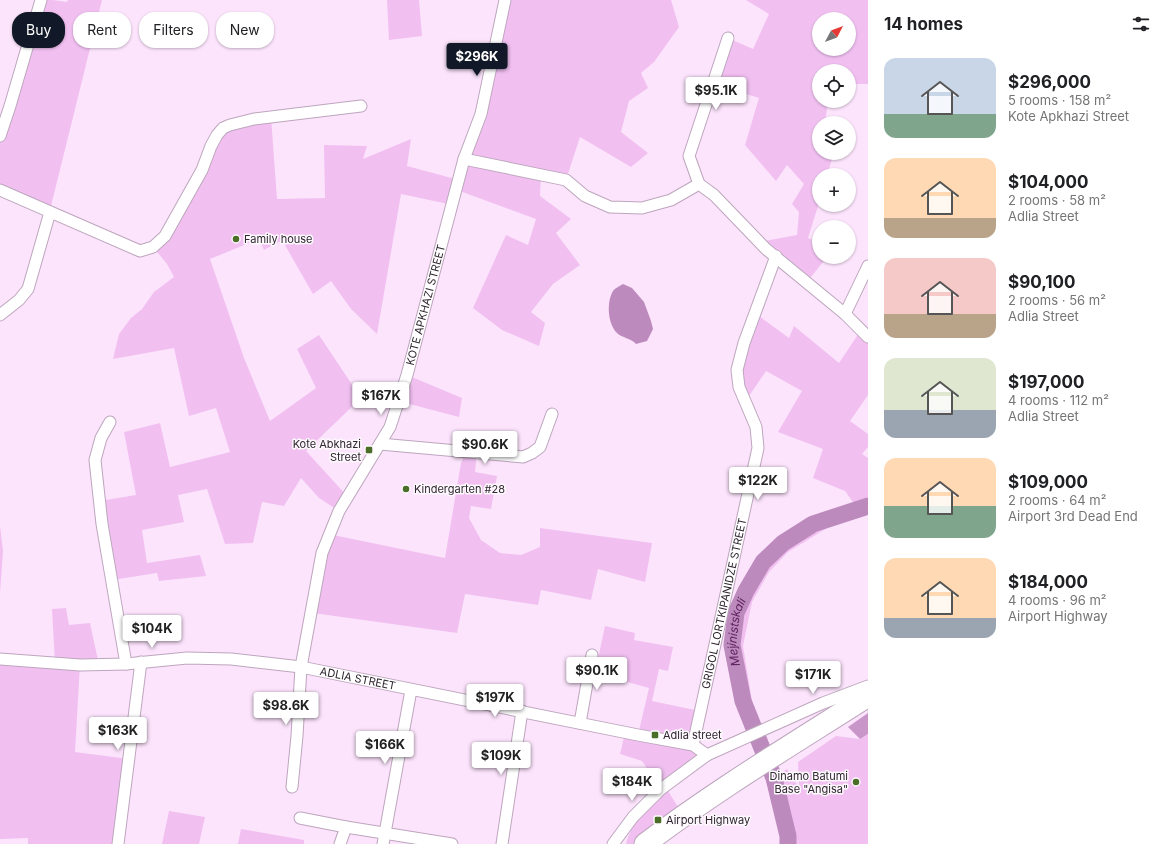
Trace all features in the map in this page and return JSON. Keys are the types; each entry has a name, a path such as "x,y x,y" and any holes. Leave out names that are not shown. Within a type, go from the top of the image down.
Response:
{"highway":[{"path":"783,756 868,696"},
{"path":"645,844 688,812 756,773 868,705"},
{"path":"658,844 756,773"}],"street":[{"path":"0,136 41,0"},
{"name":"KOTE APKHAZI STREET","path":"292,787 298,736 302,667 322,553 339,511 390,427 407,375 464,159 481,114 505,0"},
{"path":"728,38 689,156 698,184 714,195 766,249 845,314 868,338"},
{"path":"0,190 140,251 153,247 165,236 202,170 211,146 223,128 254,119 361,106"},
{"path":"464,159 566,180 585,196 610,207 642,208 671,200 698,184"},
{"path":"0,315 19,300 28,289 50,212"},
{"name":"GRIGOL LORTKIPANIDZE STREET","path":"693,745 758,448 756,428 739,387 737,370 744,343 776,256"},
{"path":"845,314 868,266"},
{"path":"380,444 523,457 532,454 540,447 552,414"},
{"path":"110,422 101,438 95,460 102,524 126,664"},
{"path":"580,723 592,655"},
{"name":"ADLIA STREET","path":"0,659 80,665 126,664 187,658 231,659 302,667 411,690 693,745 707,755"},
{"path":"118,844 141,662"},
{"path":"613,844 633,817 661,789 707,755 823,703 868,686"},
{"path":"383,844 411,690"},
{"path":"502,844 522,711"},
{"path":"300,818 452,844"},
{"path":"340,844 346,827"}],"shaded area":[{"path":"42,0 67,2 68,0 102,0 99,12 73,12 73,48 90,48 50,210 0,189 0,134 27,48 65,48 65,12 38,12"},
{"path":"387,0 419,0 422,36 389,40"},
{"path":"505,0 671,0 679,27 654,62 641,73 648,88 629,101 621,132 648,153 631,167 580,137 566,180 541,175 540,196 571,219 556,233 580,265 553,284 531,312 545,323 539,346 502,330 473,308 506,235 528,245 536,219 457,190 453,205 401,194 377,334 351,309 331,281 313,294 282,240 264,250 259,239 210,259 244,358 270,421 316,388 297,349 319,335 361,398 306,451 348,497 339,511 319,498 301,478 284,506 262,502 253,543 225,544 207,489 178,495 184,522 142,530 147,563 200,555 206,576 159,581 157,573 112,580 100,501 136,495 124,432 160,423 170,467 230,452 216,408 189,416 174,348 113,359 119,334 131,318 142,309 154,292 174,277 167,264 153,247 217,135 271,117 277,199 325,198 324,145 367,146 363,159 411,139 407,166 459,180"},
{"path":"746,0 868,0 868,84 856,84 856,64 812,64 812,108 827,108 826,116 812,116 812,160 832,160 829,168 812,168 812,212 816,212 814,220 812,220 808,238 812,239 812,264 821,264 807,282 759,242 797,235 799,212 792,204 804,184 787,165 776,181 745,145 759,98 713,84 728,38 753,49 769,14"},
{"path":"623,284 632,288 644,302 653,329 647,341 636,344 632,340 619,335 614,329 610,319 609,301 614,290"},
{"path":"755,313 789,338 794,326 839,363 861,330 868,337 868,395 850,421 868,434 868,447 862,454 868,458 868,506 858,509 845,491 813,478 823,449 778,432 802,391 766,371 745,402 737,370"},
{"path":"407,375 462,398 459,417 398,401"},
{"path":"466,452 477,453 475,472 497,476 491,509 471,506 469,518 481,540 500,553 521,555 540,547 540,528 652,543 645,582 598,569 591,600 541,590 538,605 465,594 457,633 313,613 323,565 333,535 445,558 461,463"},
{"path":"858,509 788,552 769,572 752,602 743,646 753,707 752,724 743,701 732,645 736,613 746,591 763,562 783,543 813,524"},
{"path":"0,526 3,551 0,593"},
{"path":"66,608 69,625 90,623 99,665 80,665 75,752 129,759 118,844 28,844 28,838 0,839 0,659 55,663 52,609"},
{"path":"605,626 635,633 634,640 673,647 668,671 659,669 652,701 700,711 693,745 707,755 661,789 642,761 620,754 625,733 638,735 649,688 595,673"},
{"path":"868,713 868,734 860,739 848,727"},
{"path":"868,734 868,844 788,844 788,836 774,778 787,769 799,787 798,762 836,736 860,739"},
{"path":"668,791 680,810 637,844 626,844 628,836 637,821 649,807"},
{"path":"169,811 205,817 199,844 162,844"},
{"path":"241,829 304,840 304,844 238,844"}],"waterway":[{"name":"Mejinistskali","path":"788,844 788,836 774,778 743,701 732,645 736,613 746,591 763,562 783,543 813,524 868,506"}],"place":[{"name":"Family house","path":"236,239"},
{"name":"Kote Abkhazi Street","path":"369,450"},
{"name":"Kindergarten #28","path":"406,489"},
{"name":"Adlia street","path":"655,735"},
{"name":"Dinamo Batumi Base \"Angisa\"","path":"856,782"},
{"name":"Airport Highway","path":"658,820"}]}
